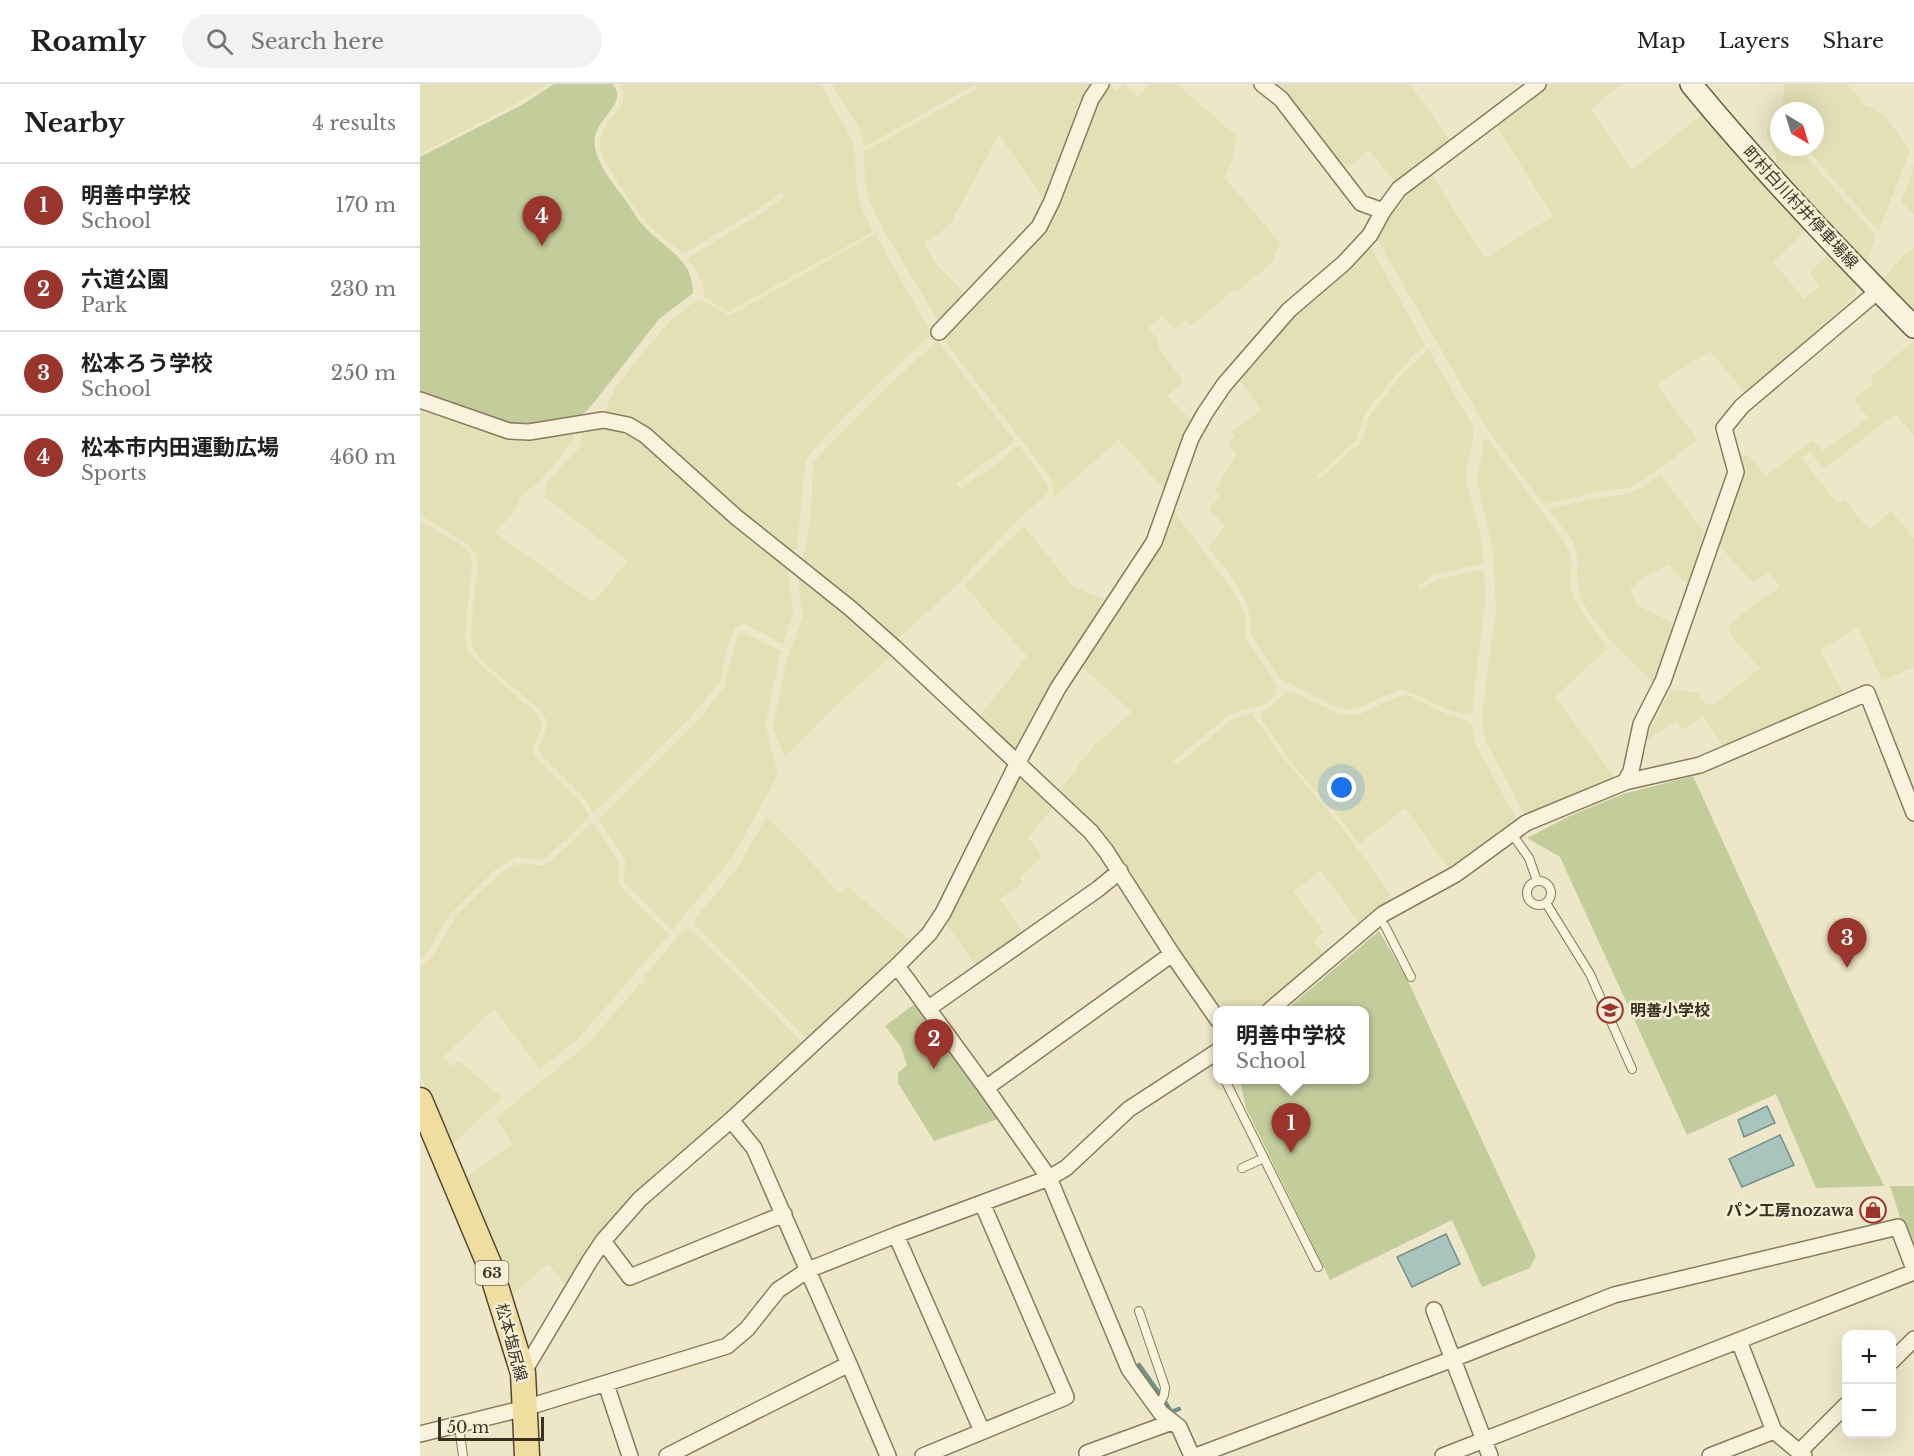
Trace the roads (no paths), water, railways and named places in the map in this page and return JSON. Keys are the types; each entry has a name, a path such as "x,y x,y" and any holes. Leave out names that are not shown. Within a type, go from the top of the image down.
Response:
{"main road":[{"name":"町村白川村井停車場線","path":"1692,84 1760,164 1914,327"},
{"name":"松本塩尻線","path":"420,1100 489,1264 523,1373 527,1456"}],"street":[{"path":"939,332 1039,227 1052,201 1091,99 1101,84"},
{"path":"1262,84 1281,99 1361,202 1383,211"},
{"path":"523,1373 603,1241 640,1199 731,1119 929,934 943,913 1017,764 1058,688 1154,542 1191,438 1205,412 1224,385 1289,310 1344,263 1370,236 1383,211 1399,189 1538,84"},
{"path":"1625,782 1631,771 1641,724 1663,681 1736,472 1724,428 1742,406 1878,291"},
{"path":"420,400 509,431 529,432 603,420 628,425 645,435 735,517 850,608 895,648 1091,832 1213,1013"},
{"path":"1276,1006 1382,922 1456,874 1526,824 1625,782 1700,765 1867,693 1914,813"},
{"path":"929,1008 1120,872"},
{"path":"986,1088 1172,954"},
{"path":"897,966 1049,1178 1129,1369 1172,1422 1179,1427 1194,1456 1453,1359 1614,1295 1896,1222 1914,1270 1443,1456"},
{"path":"420,1434 525,1408 727,1346 747,1329 778,1290 808,1270 1049,1178 1066,1168 1129,1109 1213,1059"},
{"path":"731,1119 754,1148 888,1456"},
{"path":"923,1456 1066,1397 982,1203"},
{"path":"603,1241 630,1277 784,1214"},
{"path":"896,1235 982,1431"},
{"path":"1434,1310 1490,1456"},
{"path":"1896,1357 1914,1339"},
{"path":"1739,1341 1774,1431 1801,1454 1842,1409"},
{"path":"667,1456 849,1364"},
{"path":"606,1384 630,1456"},
{"path":"1088,1456 1087,1453 1172,1422"},
{"path":"1710,1456 1774,1431"}],"lane":[{"path":"1512,834 1529,858 1537,881"},
{"path":"1537,881 1546,883 1551,889 1546,903 1534,903 1528,898 1529,886 1537,881"},
{"path":"1546,903 1590,974 1632,1069"},
{"path":"1382,922 1410,977"},
{"path":"1227,1084 1318,1267"},
{"path":"1242,1168 1264,1158"},
{"path":"1139,1311 1165,1387 1159,1404"},
{"path":"459,1426 463,1456"}],"water":[{"path":"1767,1106 1775,1123 1744,1137 1738,1120"},
{"path":"1780,1135 1794,1165 1742,1187 1729,1159"},
{"path":"1446,1234 1460,1264 1412,1287 1397,1257"}],"waterway":[{"path":"1139,1365 1161,1396"},
{"path":"1165,1402 1171,1412 1179,1409"}],"place":[{"name":"松本市内田運動広場","path":"542,246"},
{"name":"松本ろう学校","path":"1847,968"},
{"name":"明善小学校","path":"1610,1010"},
{"name":"六道公園","path":"934,1069"},
{"name":"明善中学校","path":"1291,1153"},
{"name":"パン工房nozawa","path":"1873,1210"}]}
